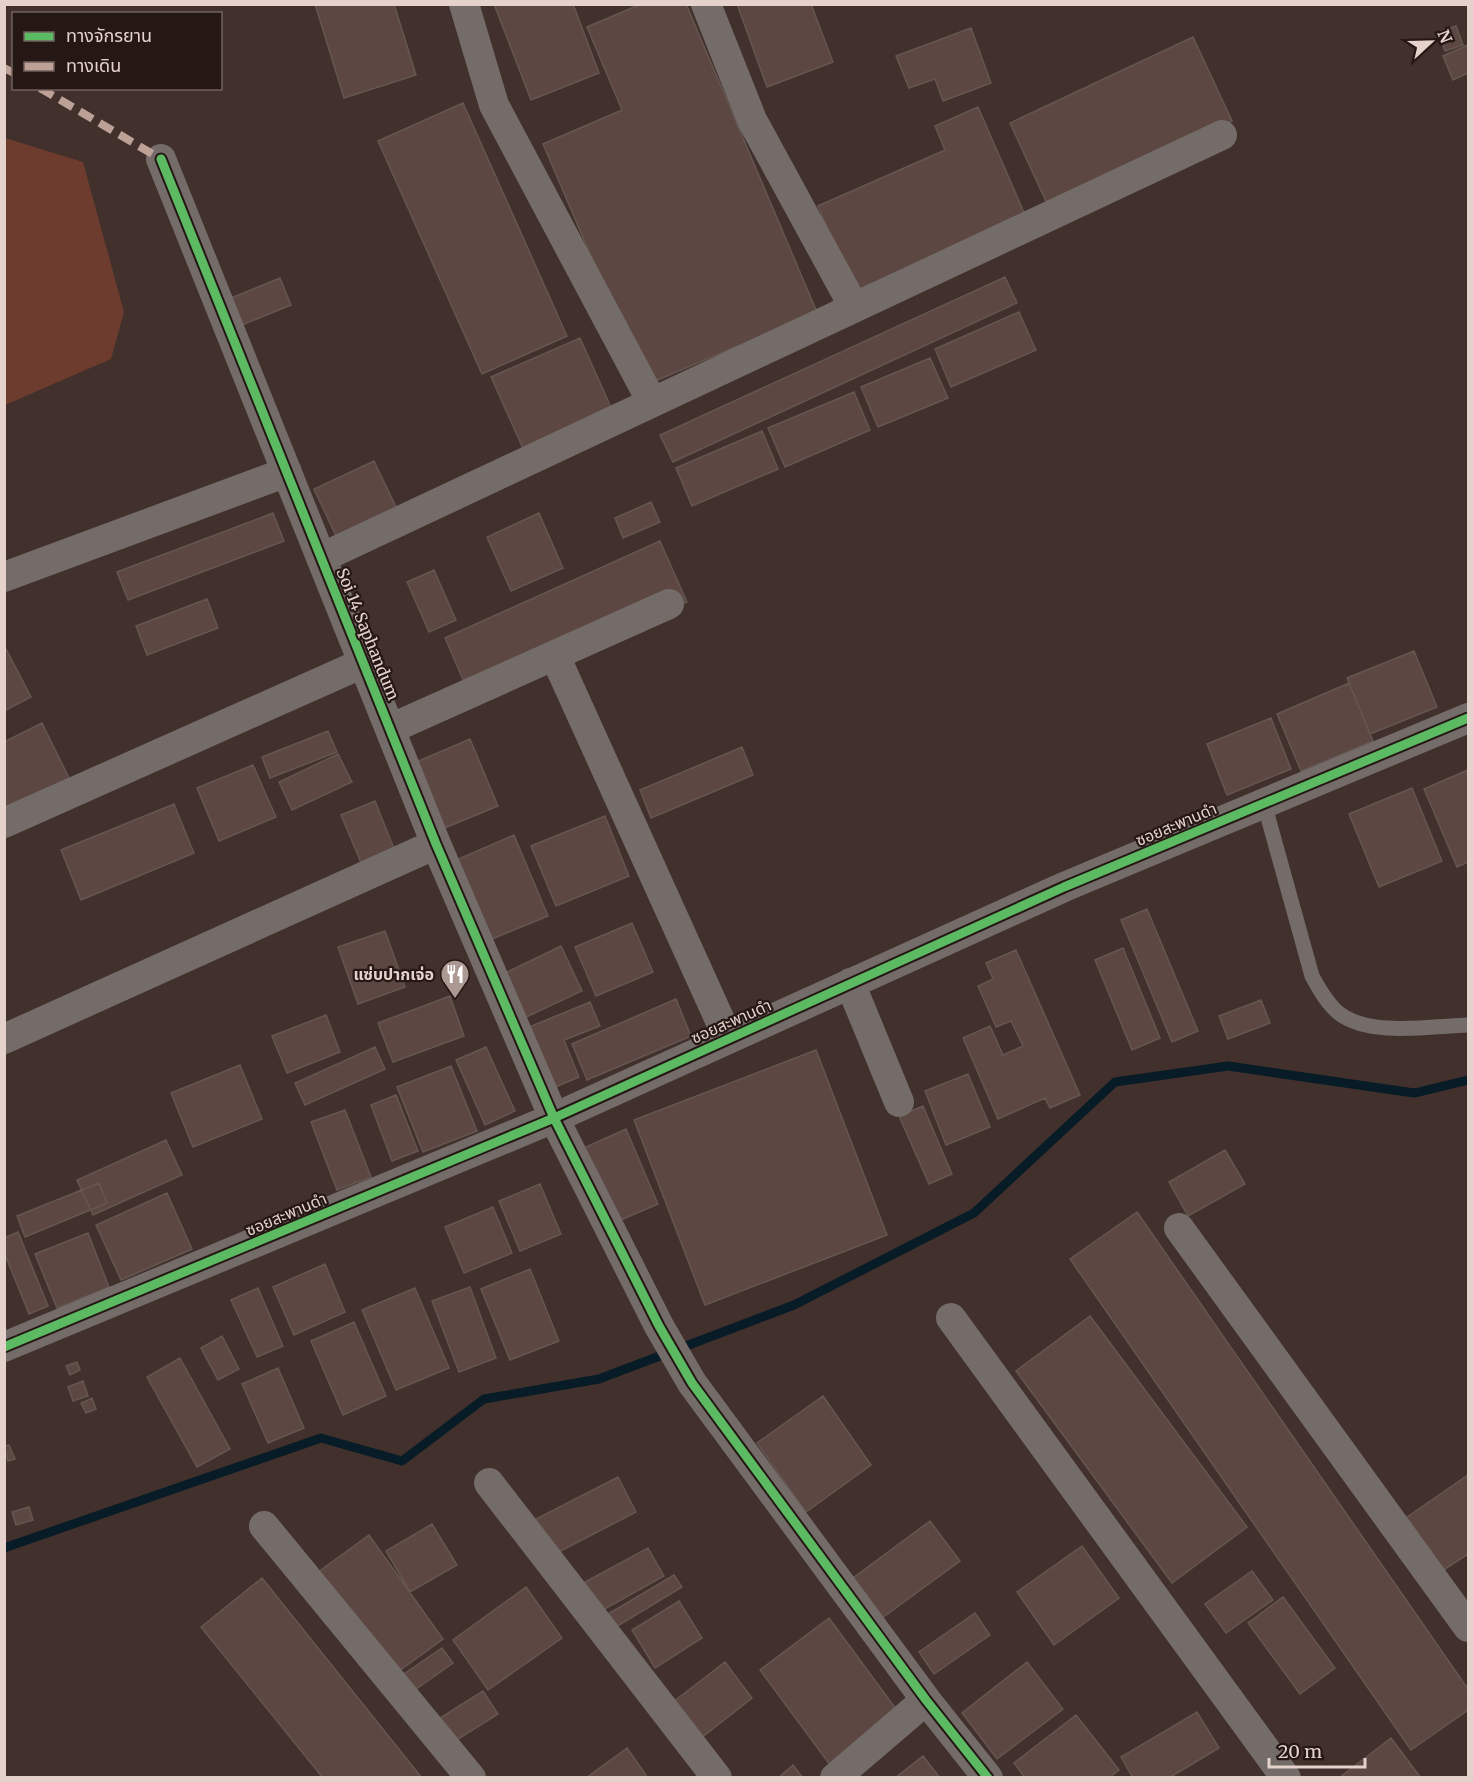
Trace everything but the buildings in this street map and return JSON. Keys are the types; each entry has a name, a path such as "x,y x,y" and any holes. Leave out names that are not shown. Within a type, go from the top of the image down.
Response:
{"street":[{"path":"464,4 494,105 652,402"},
{"path":"706,4 752,120 854,307"},
{"path":"321,558 1222,135"},
{"name":"Soi 14 Saphandum","path":"161,159 436,844 554,1118 659,1326 692,1383 926,1700 988,1778"},
{"path":"4,577 287,472"},
{"path":"390,729 669,604"},
{"path":"555,656 728,1038"},
{"path":"4,823 363,663"},
{"name":"ซอยสะพานดำ","path":"4,1347 554,1118 1064,886 1468,718"},
{"path":"4,1039 436,844"},
{"path":"850,983 899,1102"},
{"path":"1179,1228 1468,1627"},
{"path":"951,1318 1286,1778"},
{"path":"489,1483 717,1778"},
{"path":"264,1526 471,1778"},
{"path":"835,1778 926,1700"}],"lane":[{"path":"1264,803 1312,976 1323,995 1339,1014 1367,1027 1468,1025"}],"shaded area":[{"path":"5,138 83,162 124,312 111,359 5,405"}],"waterway":[{"path":"4,1548 321,1438 402,1461 484,1399 599,1379 794,1305 974,1213 1115,1082 1228,1066 1414,1093 1468,1080"}],"marked path":[{"path":"4,68 12,72"},
{"path":"43,90 161,159"}],"cycle path":[{"path":"161,159 436,844 554,1118 659,1326 692,1383 926,1700 988,1778"},
{"path":"4,1347 554,1118 1064,887 1468,718"}],"place":[{"name":"แซ่บปากเจ่อ","path":"455,1000"}]}
